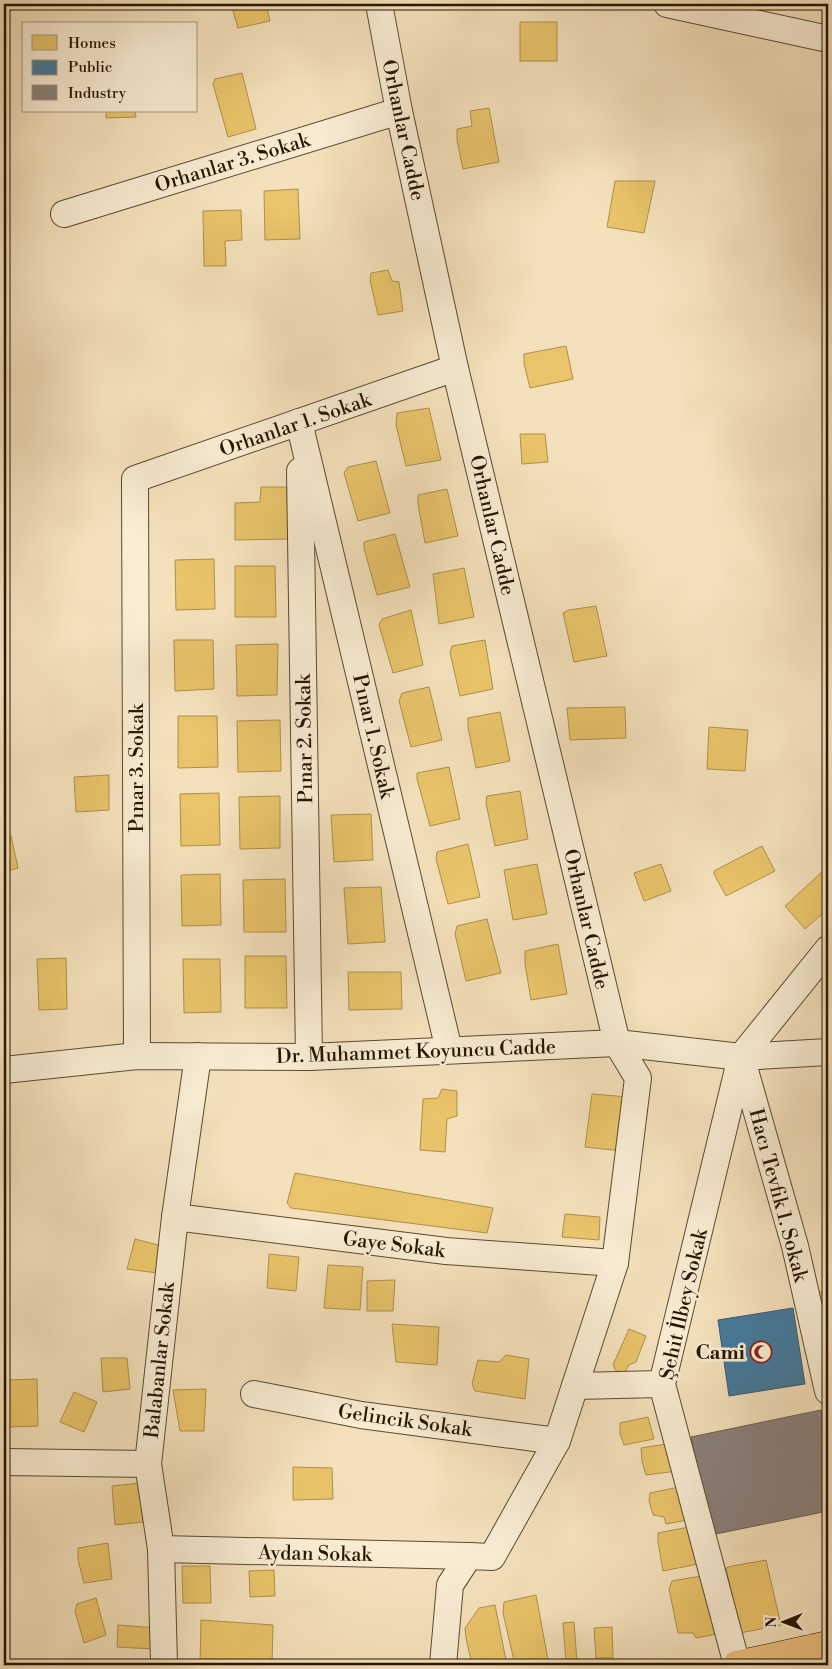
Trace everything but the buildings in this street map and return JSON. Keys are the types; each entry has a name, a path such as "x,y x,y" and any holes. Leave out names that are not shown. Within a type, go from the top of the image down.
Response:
{"main road":[{"path":"737,1665 828,1645"}],"street":[{"name":"Orhanlar Cadde","path":"380,4 399,111 455,368 617,1043 638,1078 614,1263 557,1441"},
{"path":"667,4 828,39"},
{"name":"Orhanlar 3. Sokak","path":"64,214 399,111"},
{"name":"Orhanlar 1. Sokak","path":"135,479 455,368"},
{"name":"Pınar 1. Sokak","path":"299,422 449,1050"},
{"name":"Pınar 2. Sokak","path":"299,422 309,1056"},
{"name":"Pınar 3. Sokak","path":"135,479 137,1056"},
{"path":"741,1057 828,949"},
{"name":"Dr. Muhammet Koyuncu Cadde","path":"4,1070 137,1056 309,1056 617,1043 741,1057 828,1052"},
{"name":"Balabanlar Sokak","path":"164,1665 161,1549 148,1464 175,1217 198,1056"},
{"name":"Şehit İlbey Sokak","path":"737,1665 662,1384 741,1057"},
{"name":"Hacı Tevfik 1. Sokak","path":"741,1057 794,1246 828,1391"},
{"name":"Gaye Sokak","path":"175,1217 446,1250 614,1263"},
{"path":"575,1386 662,1384"},
{"name":"Gelincik Sokak","path":"254,1394 361,1415 557,1441"},
{"name":"Aydan Sokak","path":"161,1549 492,1557 557,1441"},
{"path":"4,1462 148,1464"},
{"path":"443,1665 450,1585 469,1556"}],"place":[{"name":"Cami","path":"761,1352"}]}
